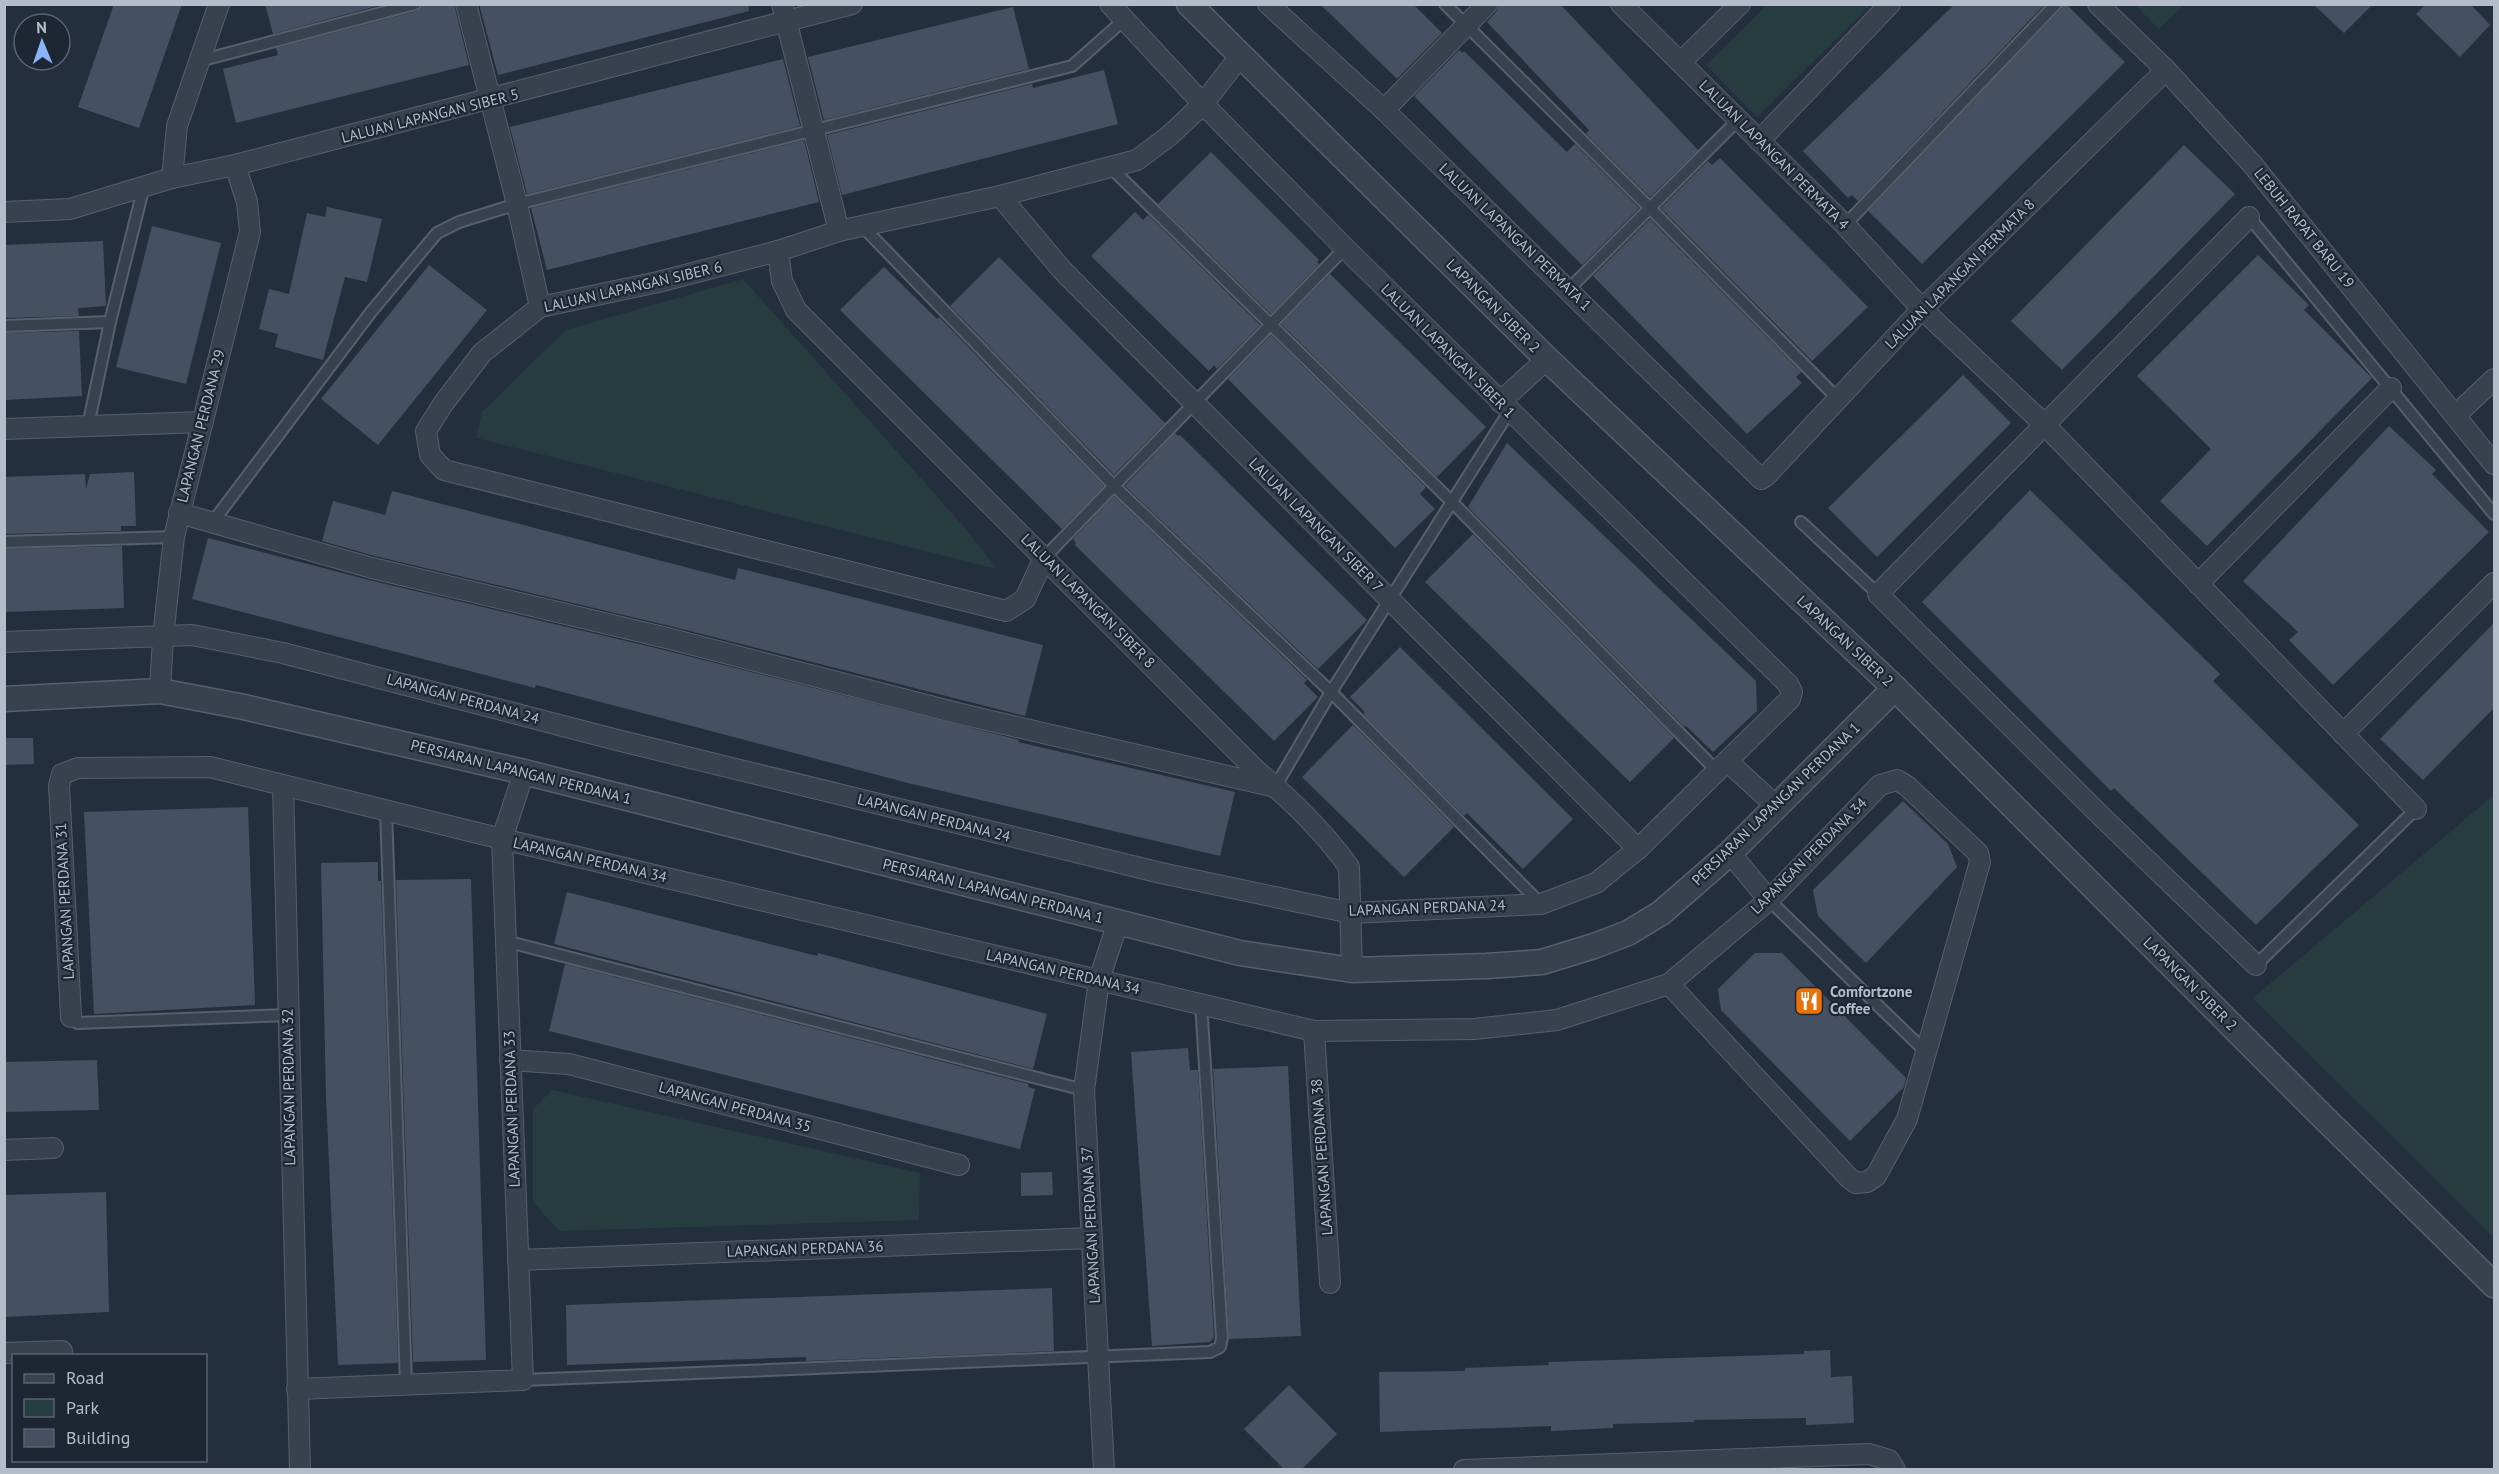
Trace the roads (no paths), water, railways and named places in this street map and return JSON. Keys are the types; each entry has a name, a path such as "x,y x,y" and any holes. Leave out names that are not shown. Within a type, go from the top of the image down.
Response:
{"street":[{"path":"172,178 177,126 219,4"},
{"path":"465,4 517,204 540,307"},
{"name":"LALUAN LAPANGAN SIBER 5","path":"4,212 70,209 172,178 235,165 489,100 784,13 852,4"},
{"name":"LALUAN LAPANGAN SIBER 1","path":"1110,4 1203,104 1345,248 1788,684 1792,692"},
{"name":"LAPANGAN SIBER 2","path":"1189,4 1546,358 1895,688 2494,1285"},
{"name":"LALUAN LAPANGAN PERMATA 1","path":"1268,4 1384,110 1757,476"},
{"path":"1384,110 1468,26 1486,4"},
{"name":"LALUAN LAPANGAN PERMATA 4","path":"1621,4 1845,225 1922,309 2044,424 2416,809"},
{"path":"1681,62 1740,4"},
{"path":"1759,141 1890,4"},
{"name":"LEBUH RAPAT BARU 19","path":"2098,4 2166,70 2253,165 2494,464"},
{"path":"784,13 838,231"},
{"name":"LALUAN LAPANGAN SIBER 6","path":"1044,558 1025,599 1006,611 444,470 430,455 426,431 443,404 482,353 540,307 658,282 778,251 838,231 1000,196 1137,160 1169,136 1203,104 1241,55"},
{"name":"LALUAN LAPANGAN PERMATA 8","path":"1757,476 1761,478 1766,476 1922,309 2166,70"},
{"name":"LAPANGAN PERDANA 29","path":"160,691 163,637 174,537 250,232 247,202 235,165"},
{"name":"LALUAN LAPANGAN SIBER 7","path":"1000,196 1062,270 1638,849"},
{"path":"2249,217 1878,594 2101,816 2256,965"},
{"name":"LALUAN LAPANGAN SIBER 8","path":"778,251 782,281 796,310 1340,854 1349,867 1353,969"},
{"path":"1505,407 1546,358"},
{"path":"2456,415 2494,379"},
{"path":"2198,584 2391,388"},
{"path":"4,429 203,422"},
{"path":"179,513 372,568 667,638 957,713 1275,787"},
{"path":"2343,734 2494,582"},
{"name":"LAPANGAN PERDANA 24","path":"4,642 192,635 283,653 613,739 1161,873 1351,914 1541,904 1596,883 1638,849 1790,699 1792,692"},
{"name":"PERSIARAN LAPANGAN PERDANA 1","path":"4,699 160,691 244,707 524,772 1240,953 1353,969 1487,966 1542,962 1628,933 1661,913 1730,853 1895,688"},
{"path":"1722,765 1776,806"},
{"name":"LAPANGAN PERDANA 34","path":"59,786 62,774 78,768 210,767 502,839 1314,1031 1474,1029 1557,1020 1669,984 1769,900 1880,785 1897,780 1907,786 1978,854 1980,862 1926,1052"},
{"name":"LAPANGAN PERDANA 33","path":"523,1380 502,839 524,772"},
{"name":"LAPANGAN PERDANA 32","path":"283,785 300,1470"},
{"name":"LAPANGAN PERDANA 31","path":"59,786 71,1017"},
{"path":"1730,853 1769,900"},
{"name":"LAPANGAN PERDANA 37","path":"1104,1470 1084,1089 1098,980 1118,922"},
{"path":"1669,984 1856,1183 1867,1182 1876,1176 1906,1119 1926,1052"},
{"name":"LAPANGAN PERDANA 38","path":"1314,1031 1330,1283"},
{"name":"LAPANGAN PERDANA 35","path":"510,1060 569,1064 959,1165"},
{"path":"4,1150 53,1148"},
{"name":"LAPANGAN PERDANA 36","path":"518,1260 1092,1238"},
{"path":"4,1353 62,1351"},
{"path":"297,1389 523,1380"},
{"path":"1464,1470 1869,1454 1889,1460 1895,1470"}],"lane":[{"path":"200,61 415,4"},
{"path":"1445,4 1839,399"},
{"path":"1845,225 2056,4"},
{"path":"212,523 371,312 437,233 459,222 517,204 1072,66 1125,19"},
{"path":"1569,290 1738,120"},
{"path":"1112,168 1270,326 1722,765"},
{"path":"88,426 110,322 144,186"},
{"path":"2249,217 2494,514"},
{"path":"863,227 1114,486 1331,692 1541,904"},
{"path":"1044,558 1345,248"},
{"path":"4,326 110,322"},
{"path":"1275,787 1331,692 1452,502 1505,407"},
{"path":"1801,522 1878,594"},
{"path":"4,542 174,537"},
{"path":"2256,965 2416,809"},
{"path":"386,810 406,1383"},
{"path":"1769,900 1926,1052"},
{"path":"505,941 1084,1089"},
{"path":"523,1380 1210,1352 1220,1347 1222,1338 1200,1004"},
{"path":"71,1017 77,1023 288,1015"}],"place":[{"name":"Comfortzone Coffee","path":"1809,1001"}]}
